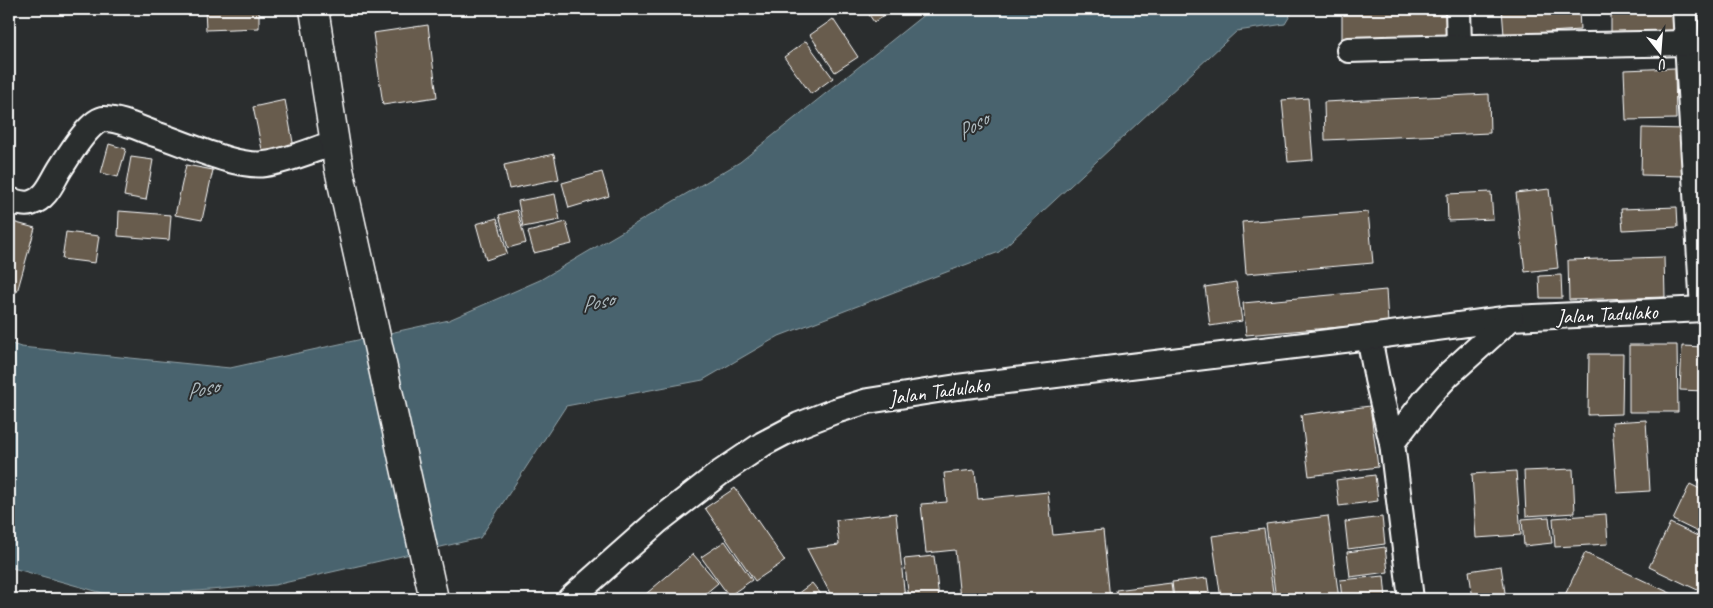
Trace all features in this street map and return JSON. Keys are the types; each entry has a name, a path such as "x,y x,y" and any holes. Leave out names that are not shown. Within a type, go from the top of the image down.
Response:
{"highway":[{"path":"314,9 339,170 434,599"}],"street":[{"path":"1458,9 1459,46"},
{"path":"1685,9 1704,309"},
{"path":"1350,50 1459,46 1686,44"},
{"path":"9,200 28,204 44,195 62,166 90,128 102,119 123,123 222,157 255,165 278,162 334,143"},
{"name":"Jalan Tadulako","path":"570,599 658,521 720,473 763,444 800,425 835,411 868,401 949,388 1510,318 1704,309"},
{"path":"1392,443 1432,393 1510,318"},
{"path":"1369,337 1392,443 1411,599"}],"water":[{"name":"Poso","path":"931,9 1294,9 1285,24 1237,31 999,252 779,336 703,380 566,406 480,538 275,585 117,597 9,567 9,343 21,347 230,368 449,320 540,280 740,162"}],"building":[{"path":"205,9 259,9 259,28 206,30"},
{"path":"371,9 414,9 414,12 372,15"},
{"path":"865,9 889,9 891,11 874,22"},
{"path":"892,9 906,9 897,15"},
{"path":"1342,9 1451,9 1451,45 1342,47"},
{"path":"1502,9 1579,9 1580,30 1504,35"},
{"path":"1611,9 1675,9 1676,42 1611,43"},
{"path":"833,19 858,57 835,72 810,35"},
{"path":"428,25 437,97 383,105 373,33"},
{"path":"806,41 833,78 811,94 784,57"},
{"path":"1675,68 1676,119 1626,120 1624,70"},
{"path":"1489,94 1490,133 1325,140 1324,102"},
{"path":"1308,98 1313,160 1288,162 1282,100"},
{"path":"285,100 295,153 264,159 253,107"},
{"path":"1642,128 1685,129 1684,176 1641,175"},
{"path":"109,144 126,149 118,177 101,173"},
{"path":"554,154 559,179 509,189 504,165"},
{"path":"131,157 153,160 146,200 124,196"},
{"path":"186,165 213,170 202,220 175,215"},
{"path":"602,172 609,196 569,208 562,183"},
{"path":"1549,189 1558,268 1525,272 1516,193"},
{"path":"1491,192 1493,219 1448,221 1447,194"},
{"path":"555,194 560,220 523,227 518,201"},
{"path":"1677,207 1678,227 1623,230 1621,209"},
{"path":"517,210 526,243 508,248 499,215"},
{"path":"119,211 171,215 169,240 118,236"},
{"path":"1368,212 1373,263 1246,274 1242,222"},
{"path":"497,218 507,253 486,260 476,224"},
{"path":"9,221 35,228 17,292 9,290"},
{"path":"566,222 572,244 534,253 528,232"},
{"path":"66,232 99,236 95,263 62,259"},
{"path":"1664,257 1665,297 1569,300 1568,260"},
{"path":"1561,275 1562,298 1540,298 1539,276"},
{"path":"1236,282 1242,321 1210,326 1205,287"},
{"path":"1386,290 1388,323 1246,335 1243,303"},
{"path":"1629,345 1677,345 1678,412 1629,412"},
{"path":"1682,346 1704,347 1704,391 1680,390"},
{"path":"1589,354 1623,354 1622,414 1588,415"},
{"path":"1370,406 1378,467 1309,476 1301,415"},
{"path":"1646,420 1650,491 1617,493 1612,422"},
{"path":"1573,469 1575,513 1526,516 1524,471"},
{"path":"975,470 978,499 1048,492 1053,535 1103,530 1110,599 960,599 955,550 926,553 921,504 947,502 944,473"},
{"path":"1516,471 1521,535 1476,538 1472,474"},
{"path":"1704,471 1704,486 1698,482"},
{"path":"1375,475 1378,501 1339,506 1336,480"},
{"path":"1690,484 1704,491 1704,535 1673,520"},
{"path":"735,488 785,561 755,581 705,508"},
{"path":"896,513 905,599 833,599 807,549 839,545 836,520"},
{"path":"1606,514 1608,544 1555,547 1553,518"},
{"path":"1328,516 1339,599 1276,599 1266,524"},
{"path":"1382,517 1385,544 1348,549 1345,522"},
{"path":"1549,517 1552,543 1524,546 1522,519"},
{"path":"1670,523 1704,539 1704,593 1649,567"},
{"path":"1264,529 1274,599 1221,599 1212,536"},
{"path":"725,541 752,580 729,596 701,557"},
{"path":"1385,547 1388,572 1350,577 1347,552"},
{"path":"1585,553 1683,599 1563,599"},
{"path":"693,554 718,583 699,599 640,599"},
{"path":"934,556 939,599 909,599 904,559"},
{"path":"1501,566 1506,599 1473,599 1469,571"},
{"path":"1384,576 1386,599 1342,599 1340,580"},
{"path":"1207,578 1210,599 1174,599 1172,582"},
{"path":"812,583 825,599 790,599"},
{"path":"1171,583 1173,599 1118,599 1116,590"},
{"path":"715,593 720,599 707,599"}]}
